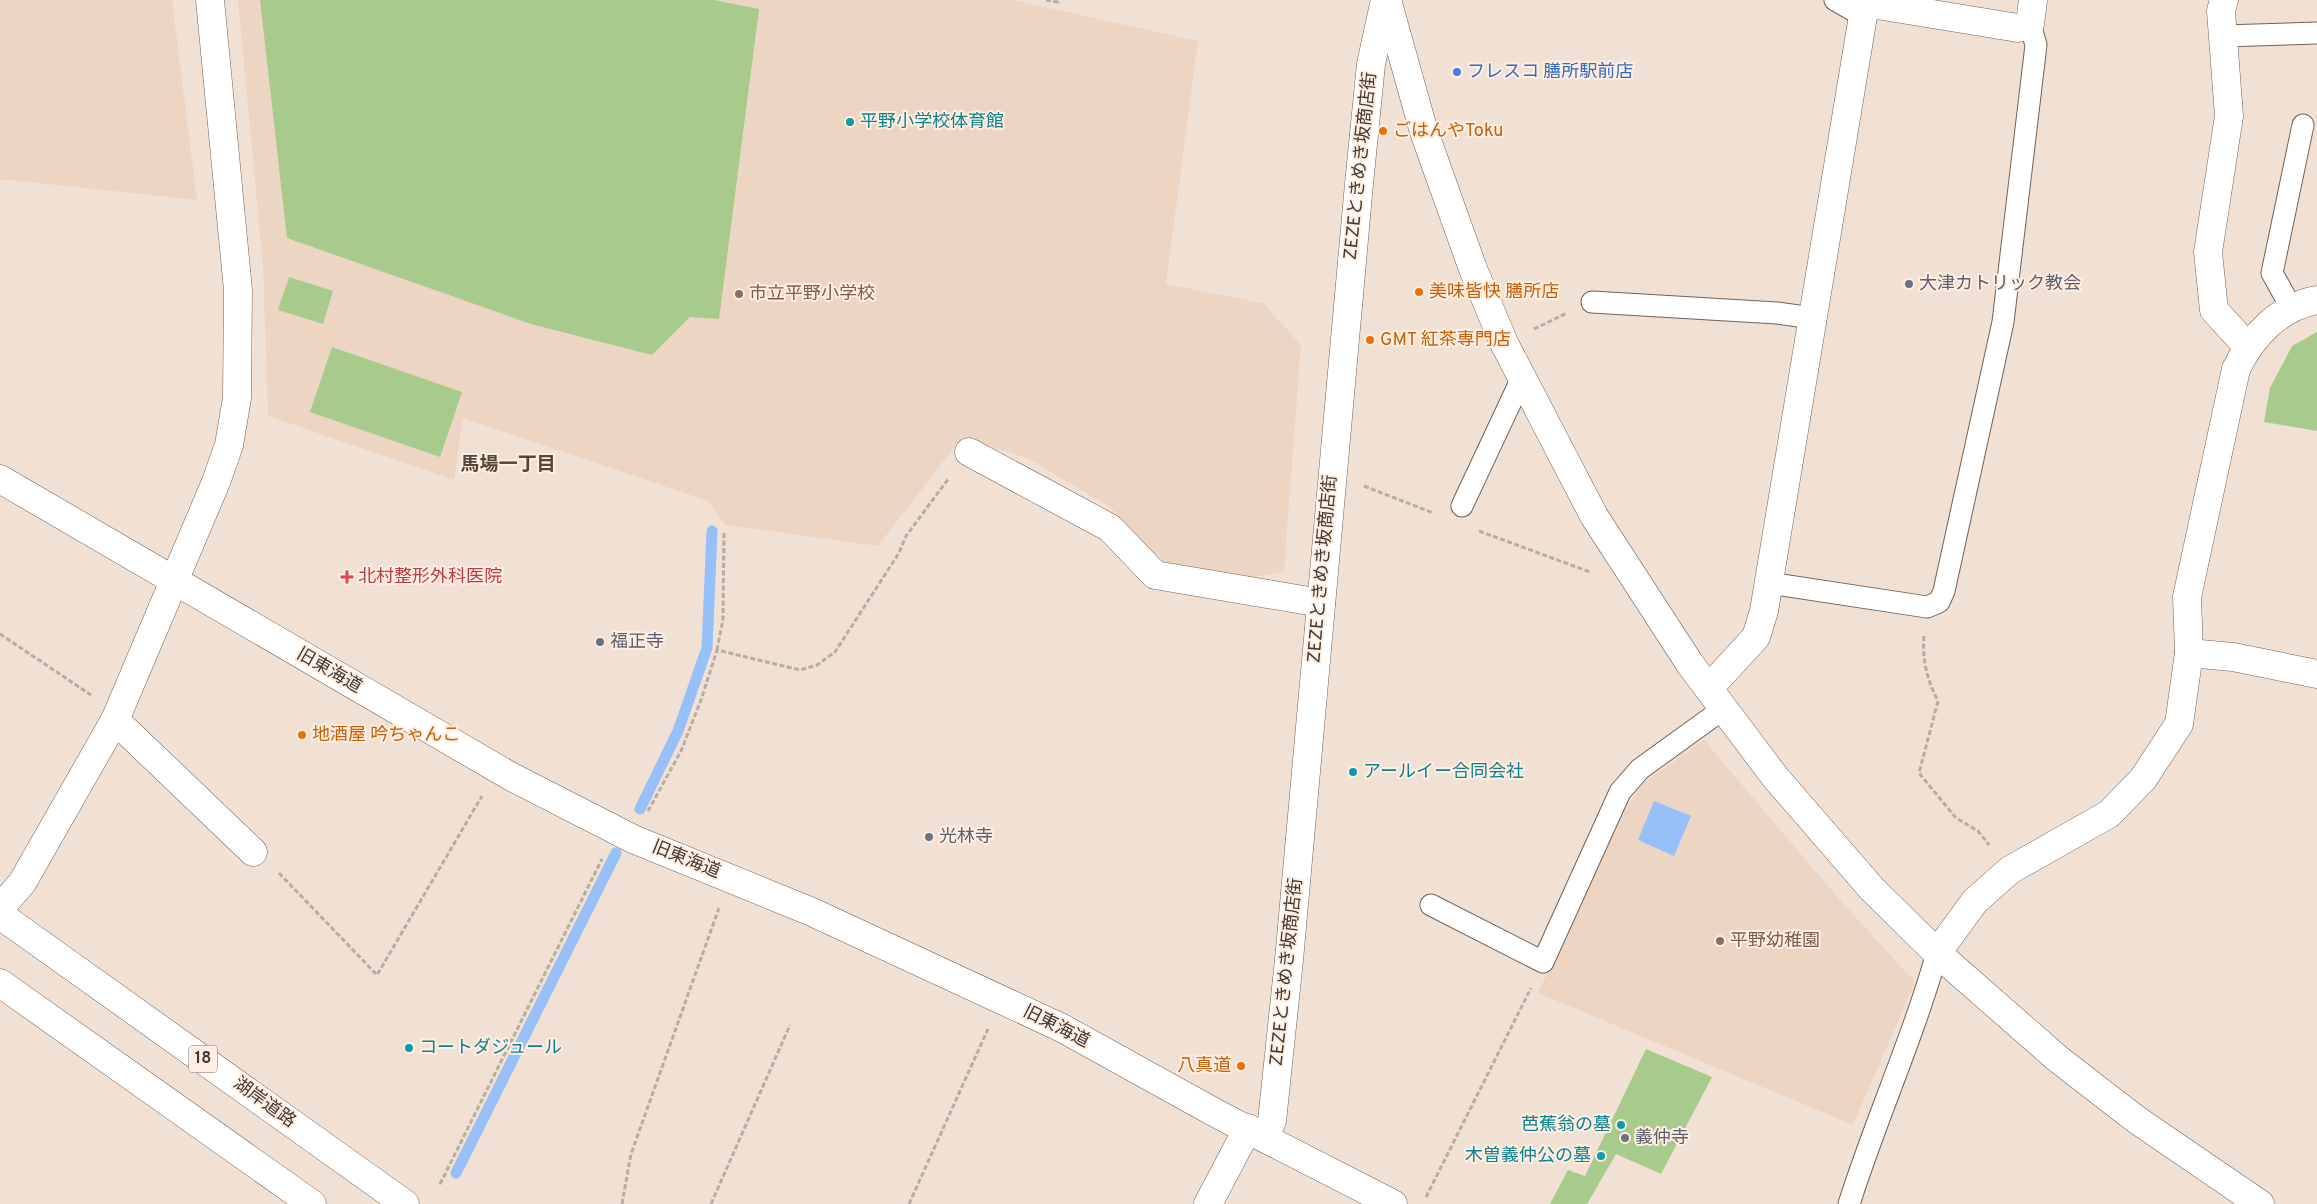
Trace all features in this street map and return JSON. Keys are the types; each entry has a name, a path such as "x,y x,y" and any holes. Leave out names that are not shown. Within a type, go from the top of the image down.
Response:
{"street":[{"path":"0,908 22,883 116,716 174,582 230,445 238,398 238,290 210,0"},
{"path":"1386,0 1430,150 1473,269 1504,343 1594,516 1684,656 1775,777 1872,889 1937,953 2058,1059 2137,1120 2260,1204"},
{"name":"ZEZEときめき坂商店街","path":"1208,1204 1256,1133 1272,1121 1290,960 1369,83 1386,0"},
{"path":"2224,0 2222,11 2223,36 2229,116 2208,252 2214,310 2247,346"},
{"path":"1716,698 1756,637 1768,583 1812,318 1868,7 2018,28 2031,12"},
{"path":"1937,953 1975,901 2010,870 2109,814 2143,779 2180,724 2189,653 2187,597 2236,370 2247,346 2272,321 2304,305"},
{"path":"969,452 1110,528 1155,575 1321,603"},
{"name":"旧東海道","path":"0,478 174,582 499,769 625,834 812,912 1062,1028 1221,1116 1393,1204"},
{"path":"2189,653 2233,657 2317,674"},
{"path":"116,716 253,852"},
{"name":"湖岸道路","path":"0,915 405,1204"},
{"path":"0,983 312,1204"}],"lane":[{"path":"1835,0 1868,7"},
{"path":"1768,583 1927,607 1938,602 1944,591 2003,322 2036,45 2031,12"},
{"path":"2223,36 2317,33"},
{"path":"2303,124 2272,273 2304,305"},
{"path":"1592,302 1812,318"},
{"path":"1462,506 1522,378"},
{"path":"1431,905 1543,962 1620,792 1640,769 1716,698"},
{"path":"1849,1204 1865,1152 1924,1000 1937,953"}],"path":[{"path":"1046,0 1058,2 1058,0"},
{"path":"1528,331 1572,310"},
{"path":"717,650 800,670 817,665 834,652 899,553 906,536 969,452"},
{"path":"440,1184 625,834 681,751 702,700 724,619 724,532"},
{"path":"1927,607 1923,651 1928,680 1938,701 1919,773 1956,818 1978,832 2010,870"},
{"path":"0,634 116,716"},
{"path":"253,852 265,859 377,975 499,769"},
{"path":"622,1204 631,1154 730,878"},
{"path":"1422,1204 1543,962"},
{"path":"909,1204 1001,1000"},
{"path":"711,1204 790,1025"}],"shaded area":[{"path":"0,0 172,0 197,200 0,179"},
{"name":"市立平野小学校","path":"238,0 1013,0 1198,41 1166,284 1263,303 1301,345 1284,571 1238,581 1167,568 1110,507 1027,458 962,437 878,546 725,525 708,501 463,418 454,480 268,416 263,267"},
{"name":"平野幼稚園","path":"1704,740 1840,900 1915,982 1853,1125 1538,993 1616,823 1643,783"}],"green space":[{"path":"260,0 714,0 759,9 719,319 690,317 652,355 531,324 287,238"},
{"path":"289,277 333,291 323,324 278,310"},
{"path":"2317,332 2317,431 2264,422 2270,388 2292,346"},
{"path":"332,347 462,392 440,457 310,412"},
{"path":"1646,1049 1712,1077 1661,1174 1616,1154 1587,1204 1550,1204 1568,1170 1585,1176"}],"water":[{"path":"1654,801 1691,816 1674,856 1638,840"}],"waterway":[{"path":"640,809 678,731 707,648 712,531"},
{"path":"456,1173 616,853"}],"place":[{"name":"フレスコ 膳所駅前店","path":"1457,72"},
{"name":"平野小学校体育館","path":"850,122"},
{"name":"ごはんやToku","path":"1383,131"},
{"name":"大津カトリック教会","path":"1909,284"},
{"name":"美味皆快 膳所店","path":"1419,292"},
{"name":"市立平野小学校","path":"739,294"},
{"name":"GMT 紅茶専門店","path":"1370,340"},
{"name":"北村整形外科医院","path":"347,577"},
{"name":"福正寺","path":"600,642"},
{"name":"地酒屋 吟ちゃんこ","path":"302,735"},
{"name":"アールイー合同会社","path":"1353,772"},
{"name":"光林寺","path":"929,837"},
{"name":"平野幼稚園","path":"1720,941"},
{"name":"コートダジュール","path":"409,1048"},
{"name":"八真道","path":"1241,1066"},
{"name":"芭蕉翁の墓","path":"1621,1125"},
{"name":"義仲寺","path":"1625,1138"},
{"name":"木曽義仲公の墓","path":"1601,1156"}],"district":[{"name":"馬場一丁目","path":"508,465"}]}
